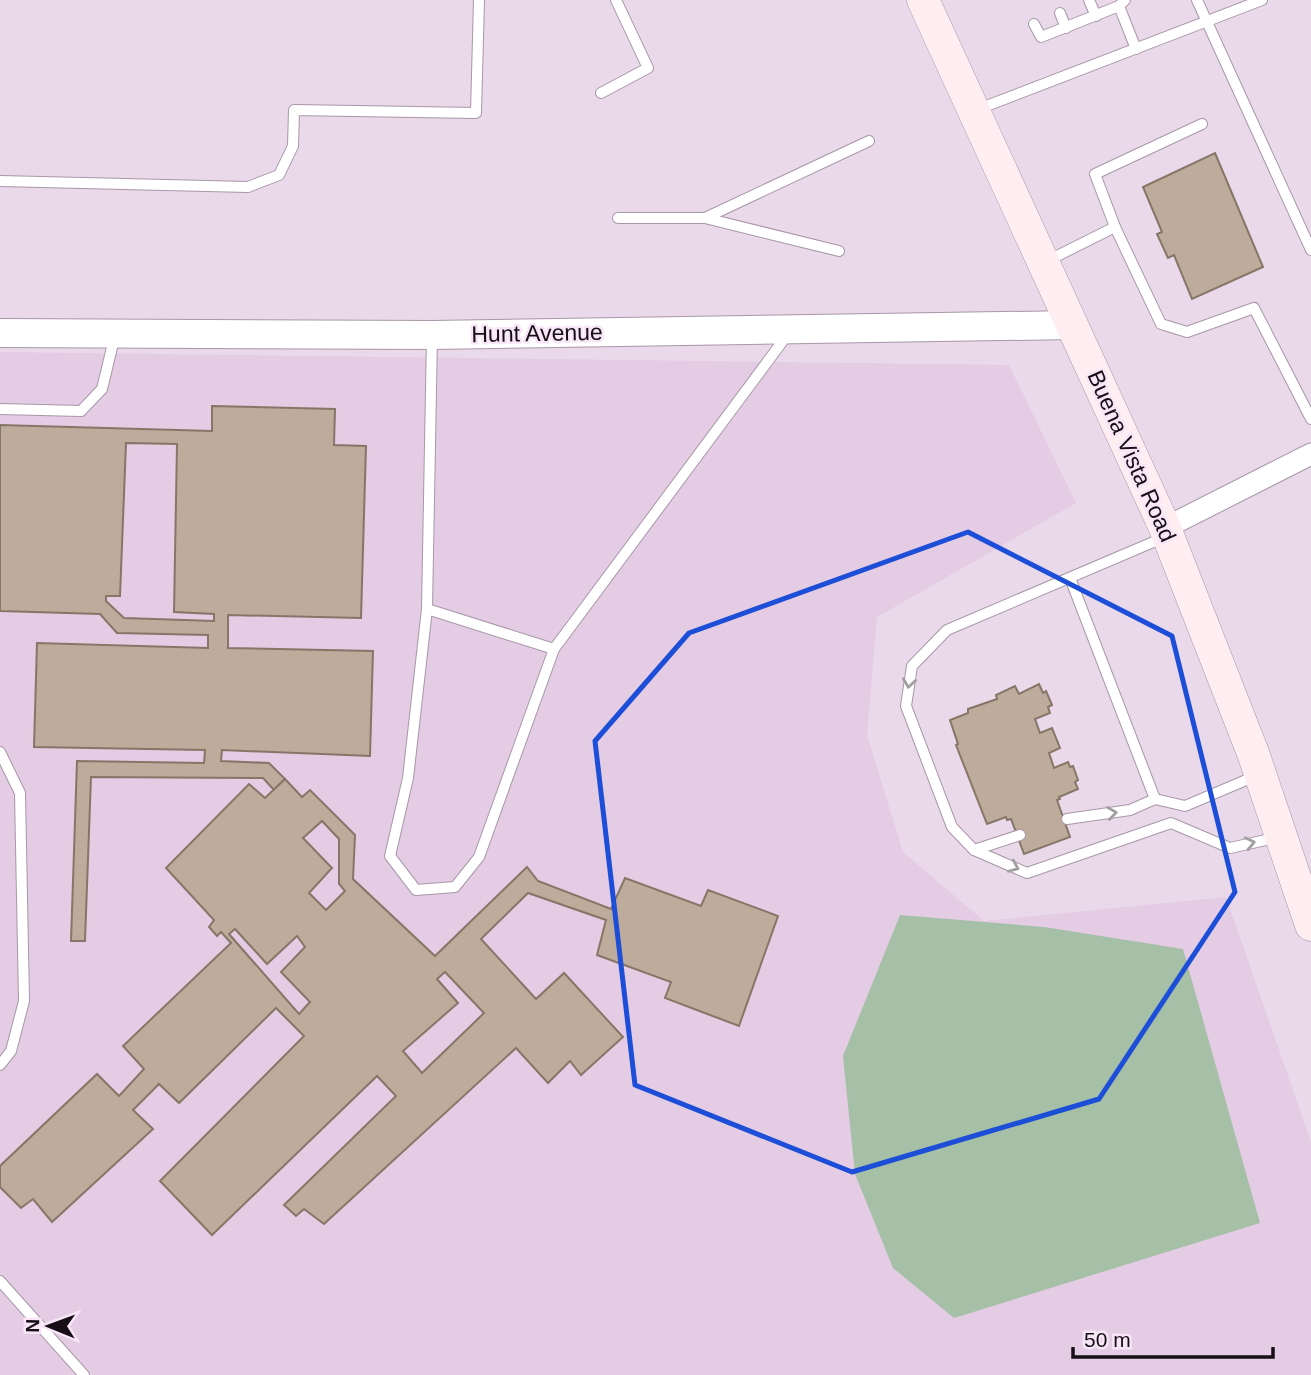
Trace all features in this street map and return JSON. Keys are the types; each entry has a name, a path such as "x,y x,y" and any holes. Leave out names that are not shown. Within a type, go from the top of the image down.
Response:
{"main road":[{"name":"Buena Vista Road","path":"923,0 1167,532 1261,774 1311,925"}],"street":[{"name":"Hunt Avenue","path":"0,333 432,335 1073,325"},
{"path":"1167,532 1311,454"}],"lane":[{"path":"0,181 248,187 279,175 293,146 294,110 476,113 479,0"},
{"path":"601,93 648,68 616,0"},
{"path":"1089,0 1096,16"},
{"path":"1197,0 1311,250"},
{"path":"974,111 1262,0"},
{"path":"1034,23 1041,37 1122,3 1136,48"},
{"path":"1060,13 1066,28"},
{"path":"1202,124 1095,174 1115,227 1161,324 1187,332 1254,308 1311,419"},
{"path":"705,218 869,141"},
{"path":"618,218 705,218 839,251"},
{"path":"1044,262 1115,227"},
{"path":"432,335 427,609 408,778 390,856 416,890 455,887 479,856 554,649 792,329"},
{"path":"0,408 81,411 102,389 115,335"},
{"path":"1167,532 1070,578 947,630 912,666 906,706 952,827 974,850 1027,873 1171,822 1230,848 1282,836"},
{"path":"1070,578 1155,799"},
{"path":"427,609 554,649"},
{"path":"0,752 20,793 24,1001 11,1051 0,1065"},
{"path":"1067,819 1130,810 1155,799 1185,806 1261,774"},
{"path":"974,850 1020,835"},
{"path":"0,1281 84,1375"}],"highlighted area":[{"path":"968,532 1172,636 1235,892 1099,1099 852,1172 635,1085 595,741 689,633"}],"shaded area":[{"path":"0,352 1009,365 1076,503 877,617 867,735 903,852 984,921 1226,897 1311,1142 1311,1375 0,1375"}],"green space":[{"path":"900,915 1044,927 1183,949 1260,1223 954,1318 893,1268 855,1174 843,1056"}],"building":[{"path":"1215,153 1263,267 1192,299 1174,255 1168,258 1157,234 1162,232 1143,187"},
{"path":"212,406 335,409 334,445 366,446 361,618 228,615 228,648 373,651 370,756 222,750 221,761 269,763 285,779 274,790 263,778 91,777 85,941 71,941 77,761 204,763 205,750 34,747 37,643 208,648 208,635 117,633 100,614 0,611 0,425 212,431","holes":["126,443 177,444 174,612 214,614 214,621 124,618 106,601 106,596 120,596"]},
{"path":"1039,684 1043,693 1046,691 1052,705 1048,707 1050,713 1035,719 1040,733 1052,728 1060,748 1049,753 1054,768 1068,762 1070,767 1073,766 1078,789 1057,800 1070,837 1024,854 1011,819 1007,820 1006,817 987,824 956,745 958,744 950,720 968,713 968,709 997,699 996,695 1015,686 1019,694"},
{"path":"285,779 302,797 310,790 355,835 353,879 435,956 527,867 538,881 611,909 625,878 701,906 708,890 778,916 739,1026 665,998 671,982 597,955 606,920 528,893 481,939 536,999 564,973 623,1037 581,1075 570,1061 548,1083 516,1048 324,1224 304,1209 296,1216 284,1205 396,1096 377,1076 212,1235 160,1181 304,1036 276,1008 179,1103 159,1084 133,1110 153,1129 52,1222 33,1199 21,1208 0,1187 0,1166 97,1074 119,1096 144,1069 123,1046 231,943 221,932 217,936 209,927 214,920 166,868 249,784 265,798","holes":["322,821 339,839 339,884 345,891 326,910 309,893 332,868 303,838","235,929 267,964 297,936 305,947 281,972 310,1002 299,1014 229,934","445,972 484,1013 422,1073 403,1051 458,1003 437,979"]}]}
